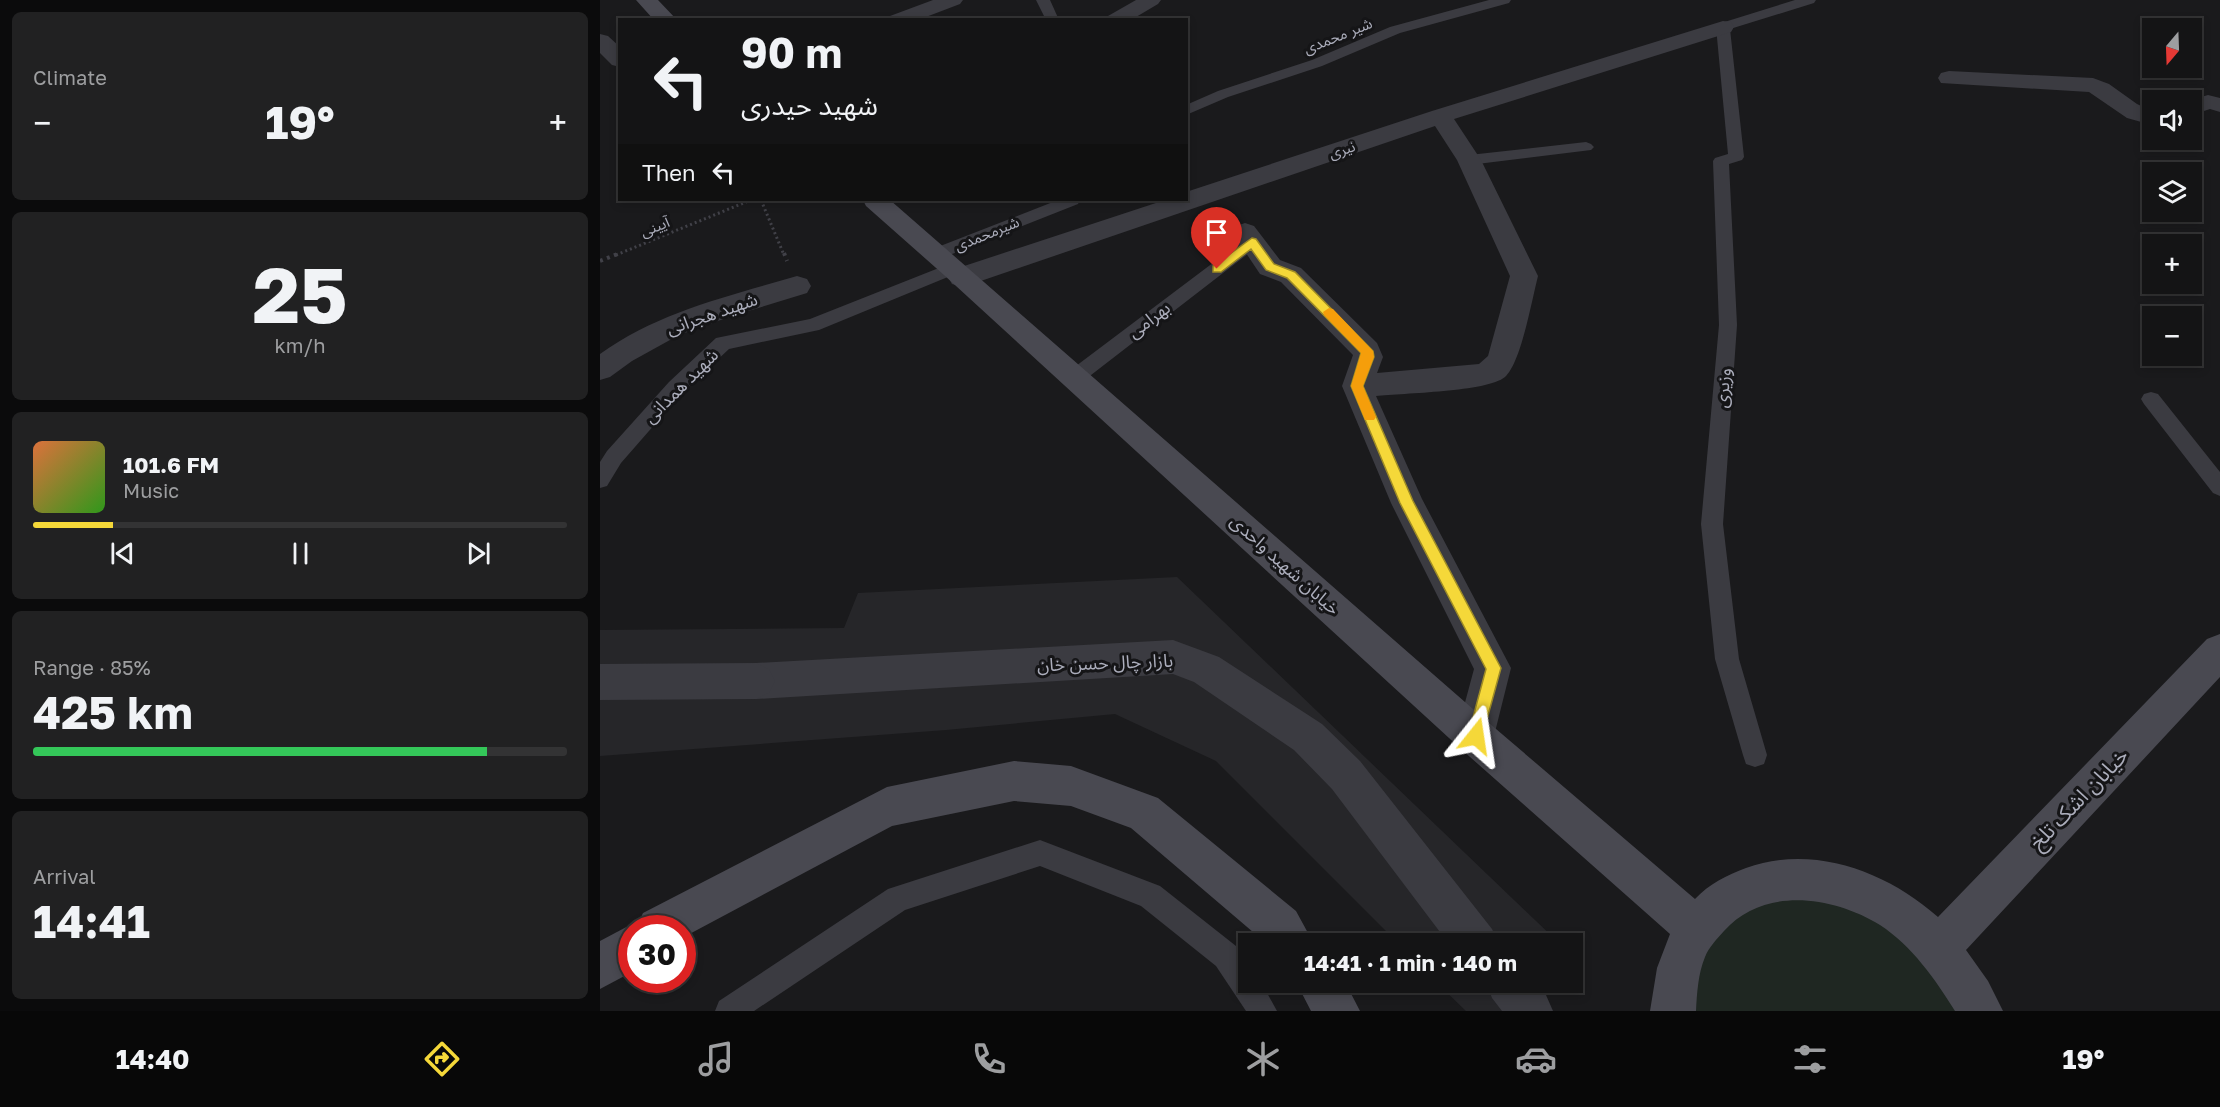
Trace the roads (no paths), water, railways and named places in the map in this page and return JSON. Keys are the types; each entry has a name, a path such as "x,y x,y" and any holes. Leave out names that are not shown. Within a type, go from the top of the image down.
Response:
{"main road":[{"path":"646,0 665,18"},
{"name":"خیابان شهید واحدی","path":"876,201 1476,736 1697,929"},
{"name":"خیابان اشک تلخ","path":"1938,948 2220,651"},
{"path":"683,915 887,807 1014,781 1071,786 1144,812 1281,926 1285,933"},
{"path":"1673,1011 1675,985 1683,955 1697,929 1726,898 1764,881 1807,878 1852,888 1897,911 1938,948 1964,981 1980,1011"},
{"path":"600,968 618,956"},
{"path":"1325,993 1337,1011"}],"street":[{"path":"903,18 953,0"},
{"path":"1119,18 1151,0"},
{"name":"نیری","path":"1188,193 1723,27"},
{"path":"600,41 618,58"},
{"path":"1949,78 2093,85 2102,88 2137,115 2142,116"},
{"path":"2202,104 2208,102 2220,105"},
{"path":"1357,386 1484,375 1495,369 1502,359 1524,276 1469,160 1440,116"},
{"name":"نیری","path":"951,266 1163,201"},
{"path":"1249,237 1270,267 1291,275 1367,351 1368,357 1357,386 1407,503 1493,668 1476,736"},
{"name":"شهید هجرانی","path":"600,369 622,351 680,322 797,286"},
{"name":"بازار چال حسن خان","path":"600,682 756,681 1173,657 1206,669 1298,730 1315,744 1346,776 1468,933"},
{"path":"1516,993 1530,1011"}],"lane":[{"path":"1043,0 1052,18"},
{"name":"شیر محمدی","path":"1188,110 1223,94 1317,63 1395,30 1504,0"},
{"path":"1723,27 1809,0"},
{"name":"وزیری","path":"1723,27 1736,157 1721,161 1728,325 1712,524 1726,658 1755,755"},
{"path":"1469,160 1586,147"},
{"name":"شیرمحمدی","path":"951,266 1070,201"},
{"name":"بهرامی","path":"1075,376 1249,237"},
{"name":"شهید همدانی","path":"600,480 614,457 676,387 723,344 813,325 951,266"},
{"path":"2151,399 2220,487"},
{"path":"729,1011 898,899 1040,853 1150,896 1226,956 1263,1011"}]}
